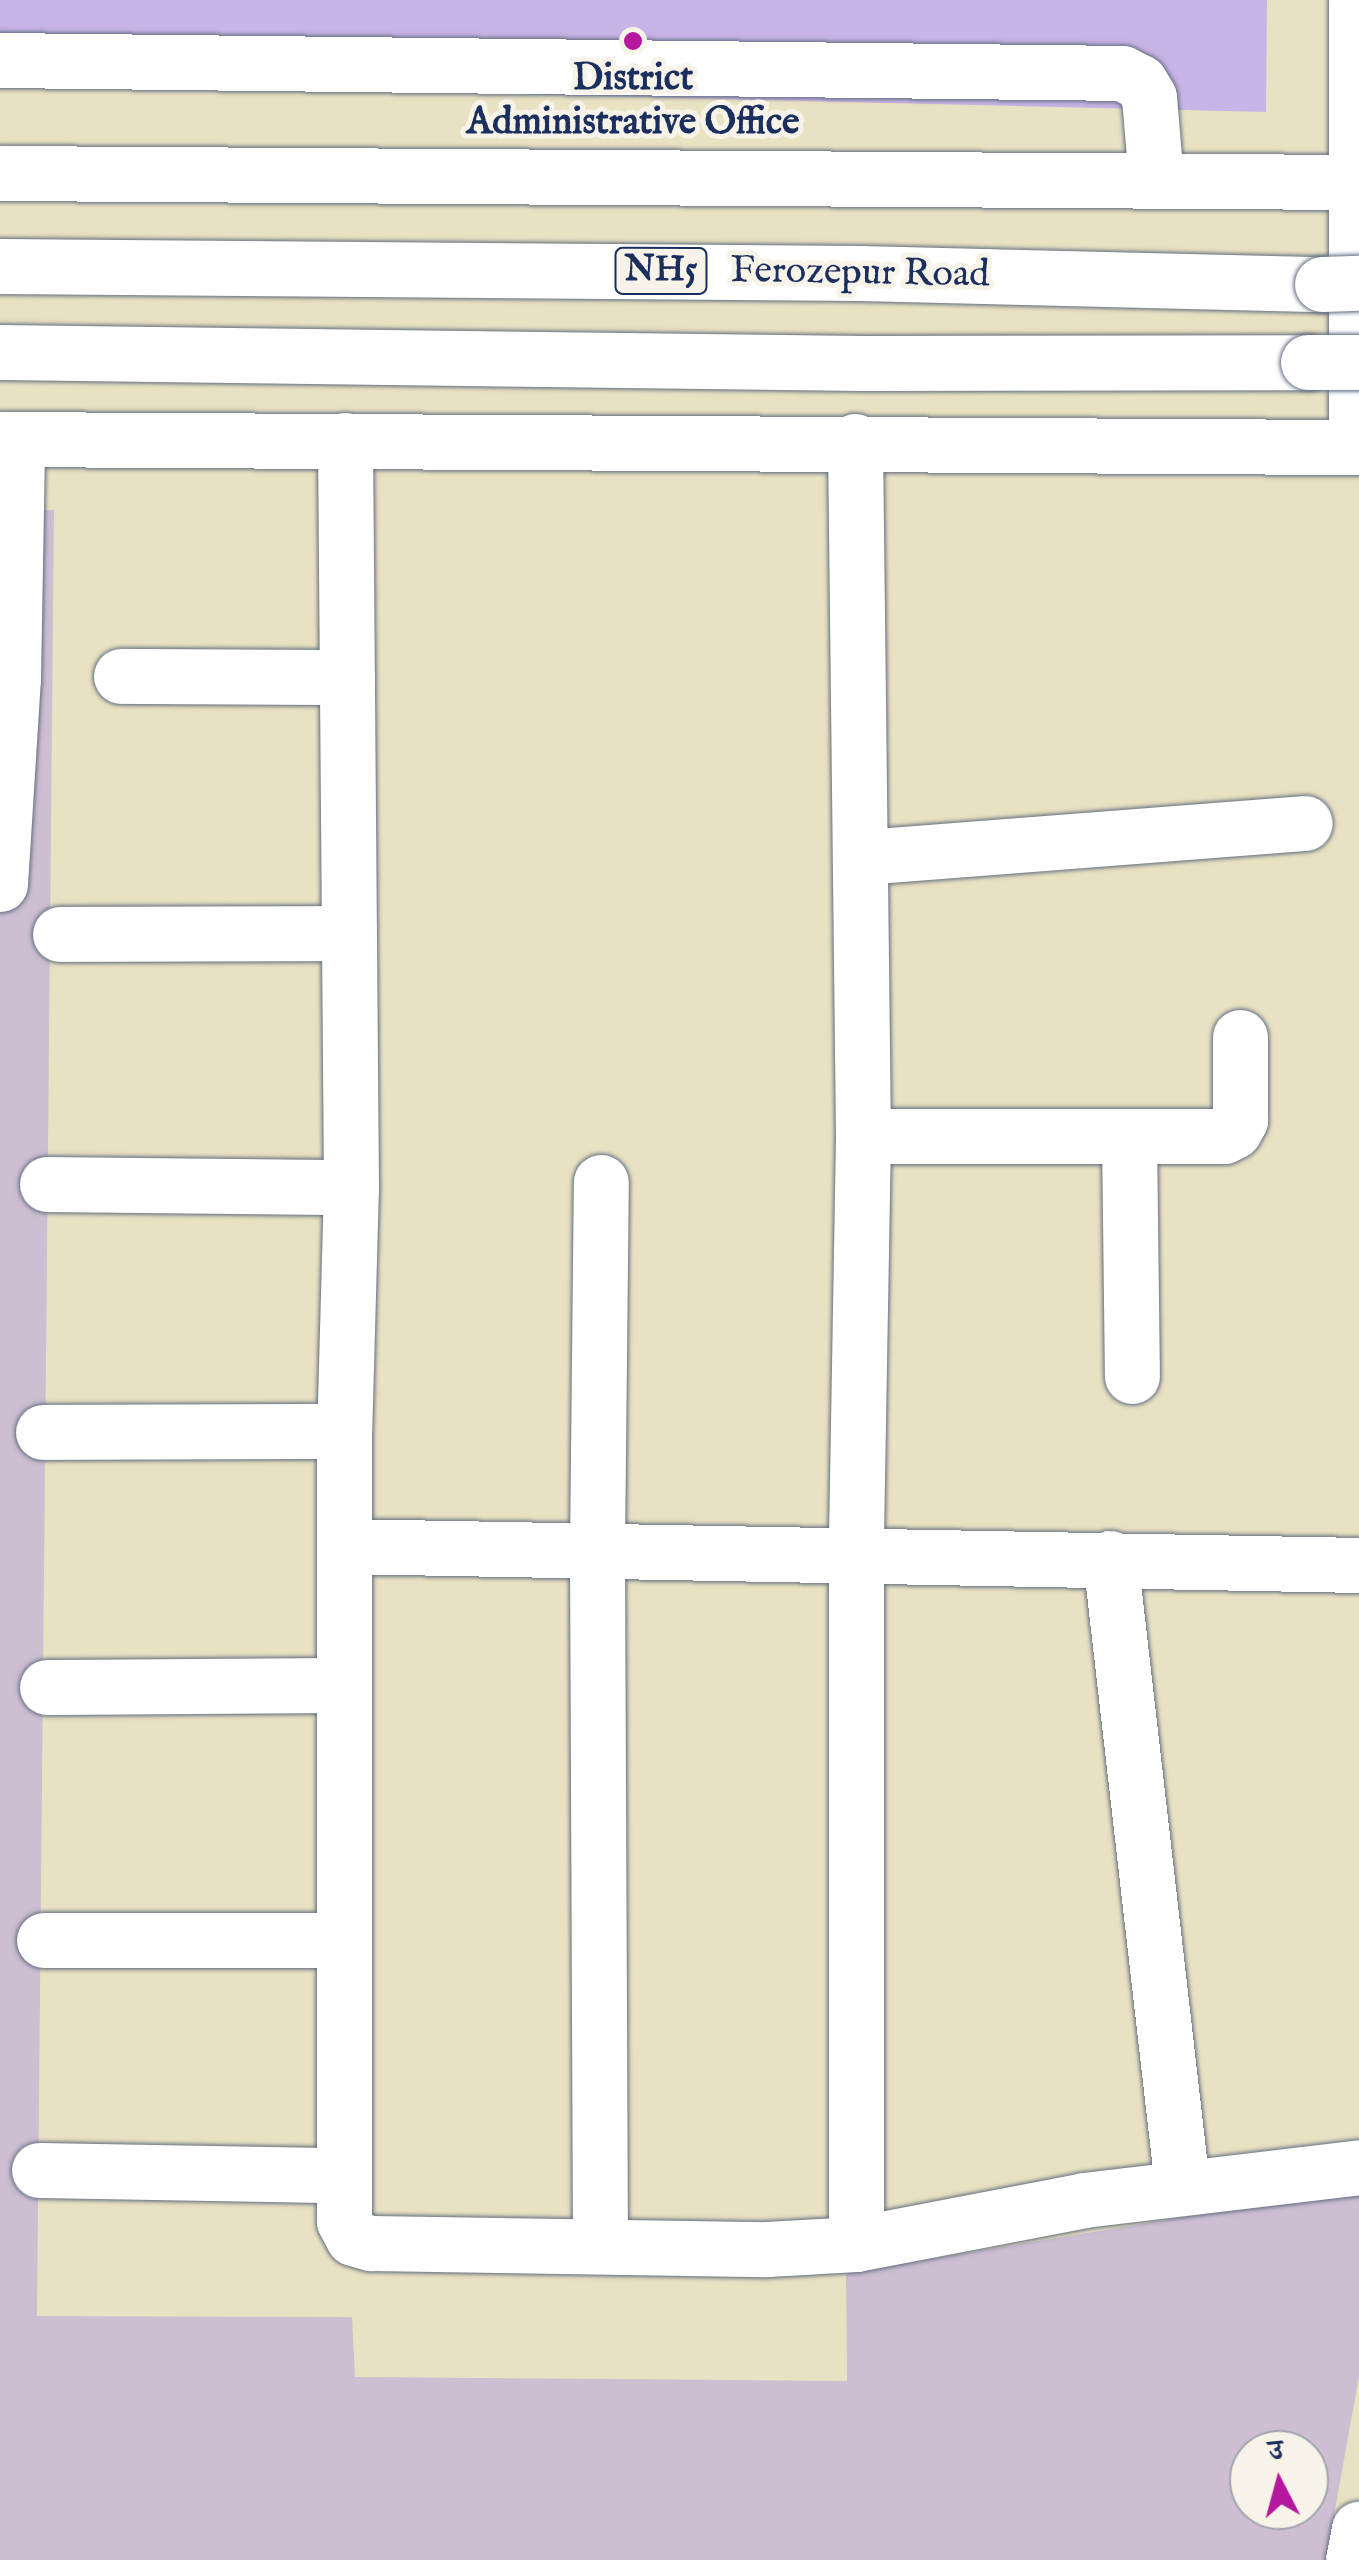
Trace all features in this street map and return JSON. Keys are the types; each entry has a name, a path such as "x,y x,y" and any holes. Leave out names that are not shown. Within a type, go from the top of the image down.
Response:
{"main road":[{"path":"0,884 13,679 9,439 855,441 1358,447 1356,0"},
{"path":"0,60 1110,72 1140,82 1149,97 1156,180"},
{"path":"0,173 1357,182"},
{"name":"Ferozepur Road","path":"0,266 860,274 1340,284"},
{"path":"0,352 863,364 1334,362"},
{"path":"345,440 351,1188 344,1432 340,2175 344,2222 353,2238 372,2243 600,2244 767,2250 856,2244 972,2218 1182,2185 1359,2167"},
{"path":"855,441 864,1136 856,1555 856,2244"},
{"path":"121,676 347,677"},
{"path":"863,857 1305,823"},
{"path":"60,934 346,933"},
{"path":"864,1136 1224,1136 1234,1131 1241,1106 1240,1036"},
{"path":"1129,1136 1132,1376"},
{"path":"600,2244 597,1549 601,1182"},
{"path":"47,1184 351,1188"},
{"path":"43,1432 344,1432"},
{"path":"344,1546 1359,1565"},
{"path":"1110,1558 1182,2185"},
{"path":"47,1688 344,1685"},
{"path":"44,1940 341,1940"},
{"path":"40,2170 340,2175"},
{"path":"1354,2560 1359,2529"}],"shaded area":[{"path":"0,509 54,510 37,2316 352,2317 355,2377 847,2381 846,2273 1359,2188 1359,2376 1326,2560 0,2560"}],"building":[{"name":"District Administrative Office","path":"0,0 1267,0 1266,112 0,82"}],"place":[{"name":"District Administrative Office","path":"633,41"}]}
